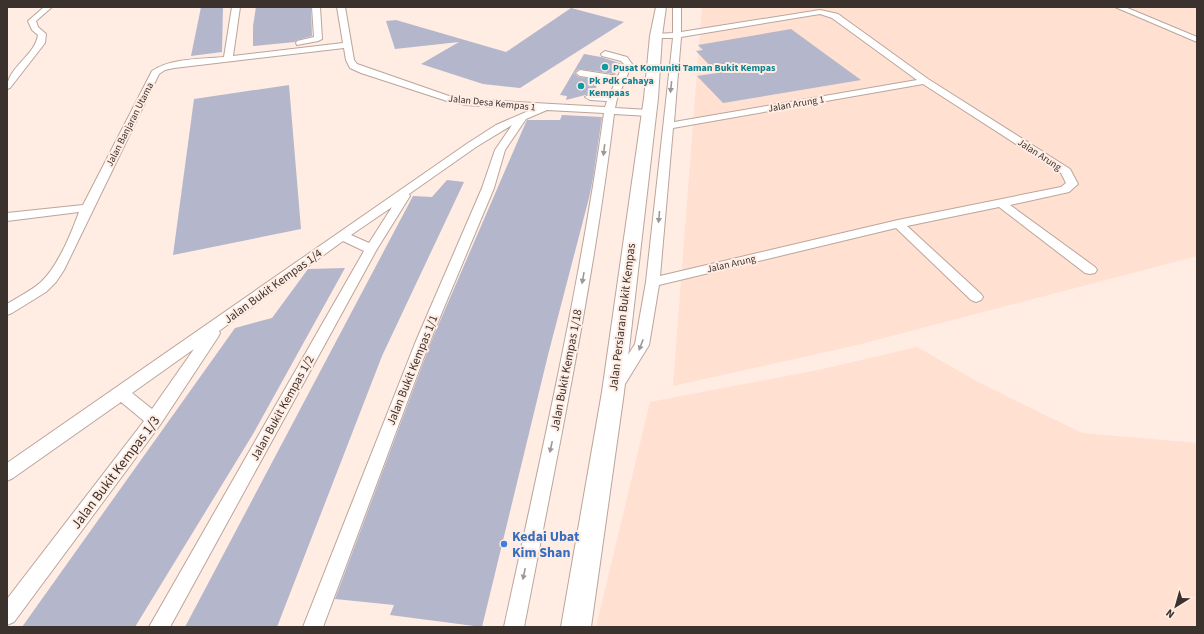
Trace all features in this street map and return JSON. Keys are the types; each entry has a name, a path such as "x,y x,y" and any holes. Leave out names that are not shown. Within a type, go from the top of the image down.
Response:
{"street":[{"path":"7,86 41,43 42,34 34,28 32,21 48,7"},
{"path":"236,7 229,54 318,39 316,7"},
{"name":"Jalan Desa Kempas 1","path":"341,7 350,60 353,66 364,71 447,98 466,102 543,108 610,105 649,113"},
{"name":"Jalan Persiaran Bukit Kempas","path":"576,627 613,392 649,113 656,36 661,7"},
{"path":"613,392 642,345 653,282 677,34 677,7"},
{"path":"1119,7 1197,40"},
{"name":"Jalan Arung","path":"653,282 898,224 1066,190 1072,184 1066,171 925,81 835,16 828,13 820,12 656,36"},
{"name":"Jalan Banjaran Utama","path":"7,310 36,293 47,284 54,275 155,73 162,68 173,65 229,54 347,45"},
{"name":"Jalan Bukit Kempas 1/18","path":"514,627 571,346 598,196 610,105 628,64 624,59 605,54"},
{"path":"580,73 621,79"},
{"name":"Jalan Arung 1","path":"667,126 925,81"},
{"path":"590,97 610,105"},
{"name":"Jalan Bukit Kempas 1/4","path":"7,473 472,145 500,127 543,108"},
{"name":"Jalan Bukit Kempas 1/1","path":"313,627 423,341 488,188 493,149 522,118"},
{"path":"472,145 493,149"},
{"name":"Jalan Bukit Kempas 1/2","path":"159,627 371,248 408,190"},
{"path":"1002,204 1090,270"},
{"path":"7,217 87,208"},
{"path":"898,224 976,297"},
{"path":"343,236 371,248"},
{"name":"Jalan Bukit Kempas 1/3","path":"7,615 12,600 154,420 218,325"},
{"path":"121,393 154,420"}],"shaded area":[{"path":"702,7 1197,7 1197,256 857,345 673,386"},
{"path":"917,347 980,383 1082,433 1197,443 1197,627 596,627 650,402 823,369"}],"building":[{"path":"201,7 223,7 222,52 191,56"},
{"path":"256,7 311,7 312,36 297,40 295,42 253,46 253,26"},
{"path":"571,8 624,22 520,88 483,84 421,64 459,42 395,49 386,21 396,20 506,52"},
{"path":"791,29 861,80 723,103 697,76 717,73 696,51 703,50 698,45"},
{"path":"584,54 601,57 622,64 615,74 579,69 574,73 579,77 600,80 593,93 566,100 567,96 560,95"},
{"path":"289,85 301,229 173,255 194,99"},
{"path":"562,115 602,117 593,178 548,355 482,627 390,615 394,605 335,599 431,342 526,122 527,120 560,120"},
{"path":"447,180 464,182 382,356 277,627 185,627 413,196 432,197"},
{"path":"345,268 253,434 135,627 22,627 235,328 272,318 308,269"}],"place":[{"name":"Pusat Komuniti Taman Bukit Kempas","path":"605,67"},
{"name":"Pk Pdk Cahaya Kempaas","path":"581,86"},
{"name":"Kedai Ubat Kim Shan","path":"504,544"}]}
